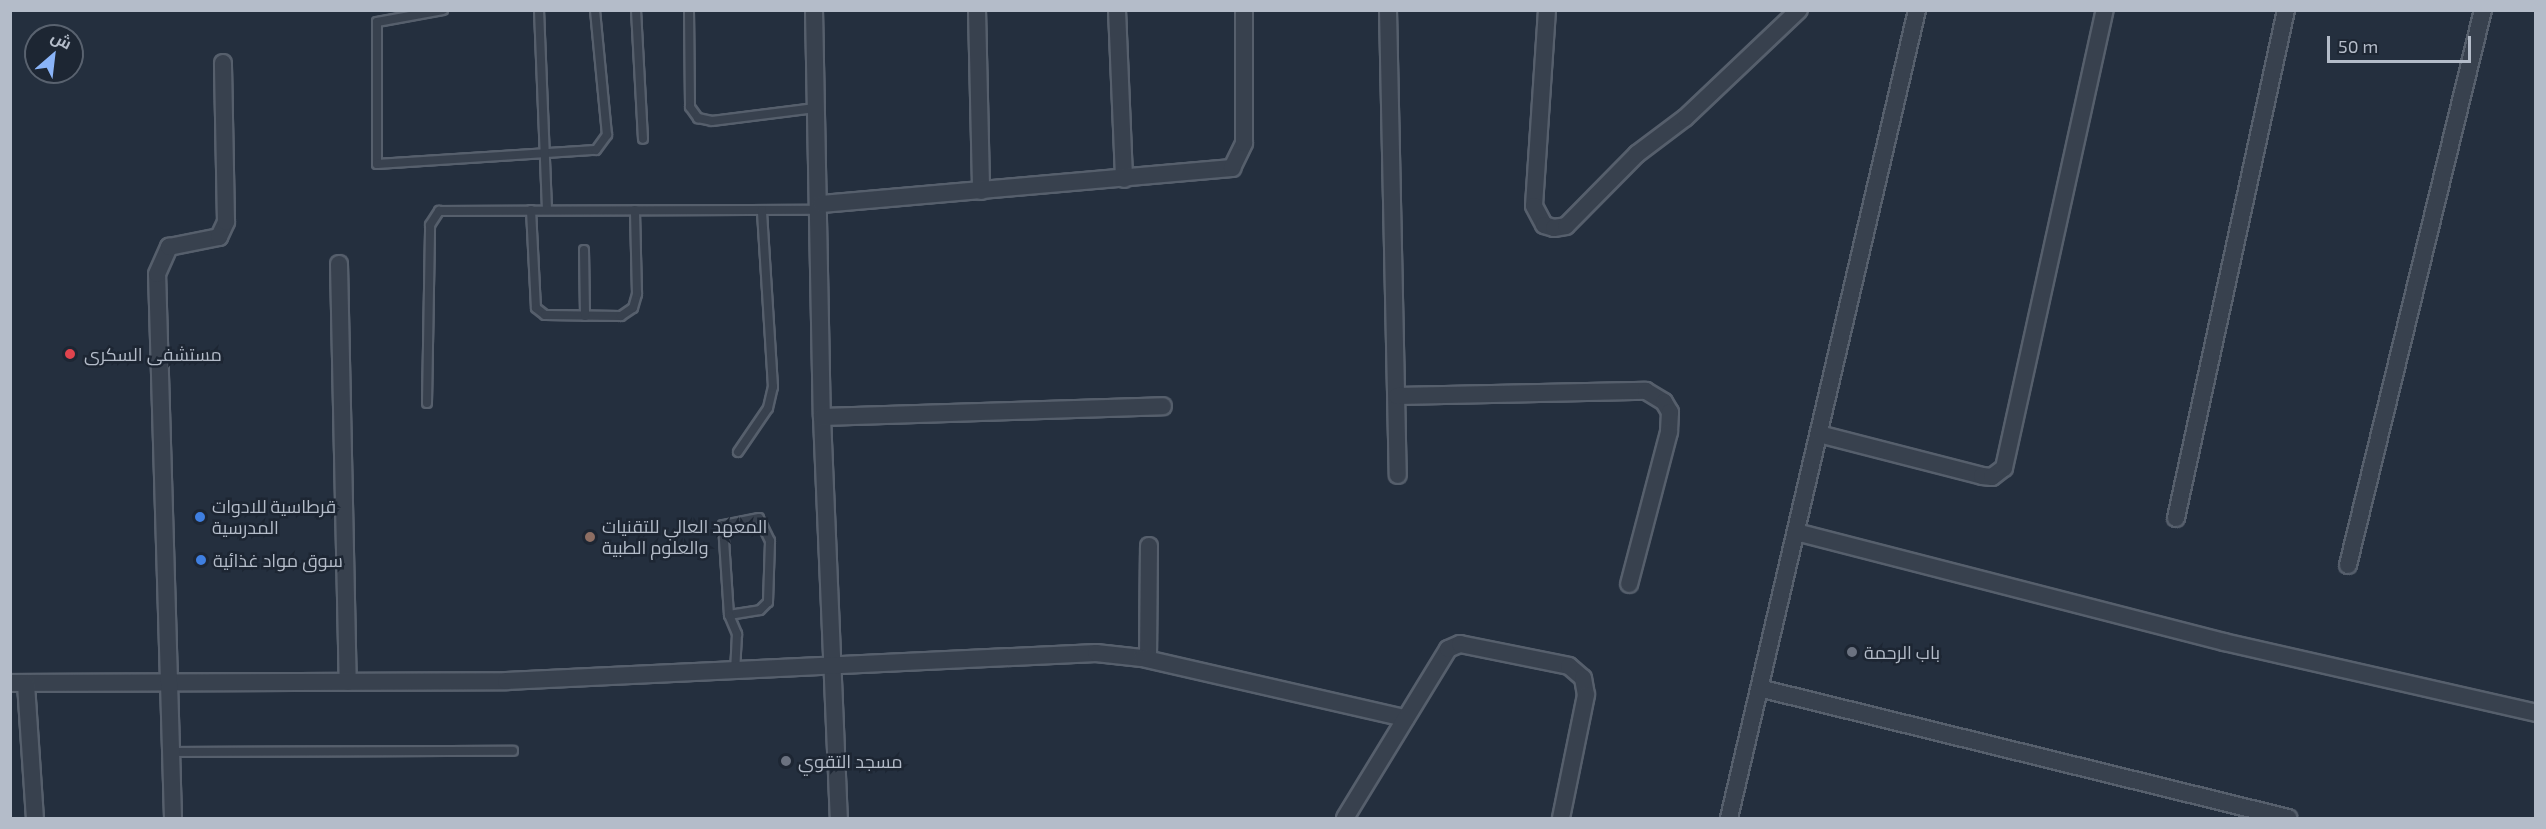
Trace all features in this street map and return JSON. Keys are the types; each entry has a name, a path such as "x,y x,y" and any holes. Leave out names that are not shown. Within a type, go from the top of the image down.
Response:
{"street":[{"path":"814,10 815,108 821,207 822,417 839,819"},
{"path":"977,10 981,191"},
{"path":"1117,10 1124,179"},
{"path":"821,207 981,191 1220,172 1237,163 1244,143 1244,10"},
{"path":"1388,10 1398,475"},
{"path":"1547,10 1534,206 1544,225 1554,228 1566,226 1637,154 1685,118 1799,10"},
{"path":"1729,819 1763,689 1796,532 1917,10"},
{"path":"1819,434 1982,476 1992,477 2004,468 2105,10"},
{"path":"2176,518 2286,10"},
{"path":"2348,565 2483,10"},
{"path":"173,819 157,274 169,247 219,237 226,222 223,63"},
{"path":"339,264 348,682"},
{"path":"1396,396 1646,391 1664,402 1670,412 1669,432 1629,584"},
{"path":"822,417 1163,406"},
{"path":"1796,532 2224,642 2535,713"},
{"path":"1148,659 1149,546"},
{"path":"1345,819 1405,718 1454,645 1577,670 1586,695 1561,819"},
{"path":"35,819 18,683 348,682 735,671 1096,653 1148,659 1405,718"},
{"path":"1763,689 2288,819"}],"lane":[{"path":"443,10 377,22 377,164 596,150 607,135 595,10"},
{"path":"539,10 547,210"},
{"path":"636,10 644,139"},
{"path":"689,10 690,107 698,118 712,121 815,108"},
{"path":"427,403 433,218 439,211 762,210 821,207"},
{"path":"531,210 536,308 545,315 585,316 621,316 633,308 637,294 634,210"},
{"path":"738,452 768,408 772,387 762,210"},
{"path":"584,250 585,316"},
{"path":"729,615 760,610 768,602 770,541 759,518 723,525 729,615 737,634 735,671"},
{"path":"171,752 513,751"}],"place":[{"name":"مستشفى السكرى","path":"70,354"},
{"name":"قرطاسية للادوات المدرسية","path":"200,517"},
{"name":"المعهد العالي للتقنيات والعلوم الطبية","path":"590,537"},
{"name":"سوق مواد غذائية","path":"201,560"},
{"name":"باب الرحمة","path":"1852,652"},
{"name":"مسجد التقوي","path":"786,761"}]}
